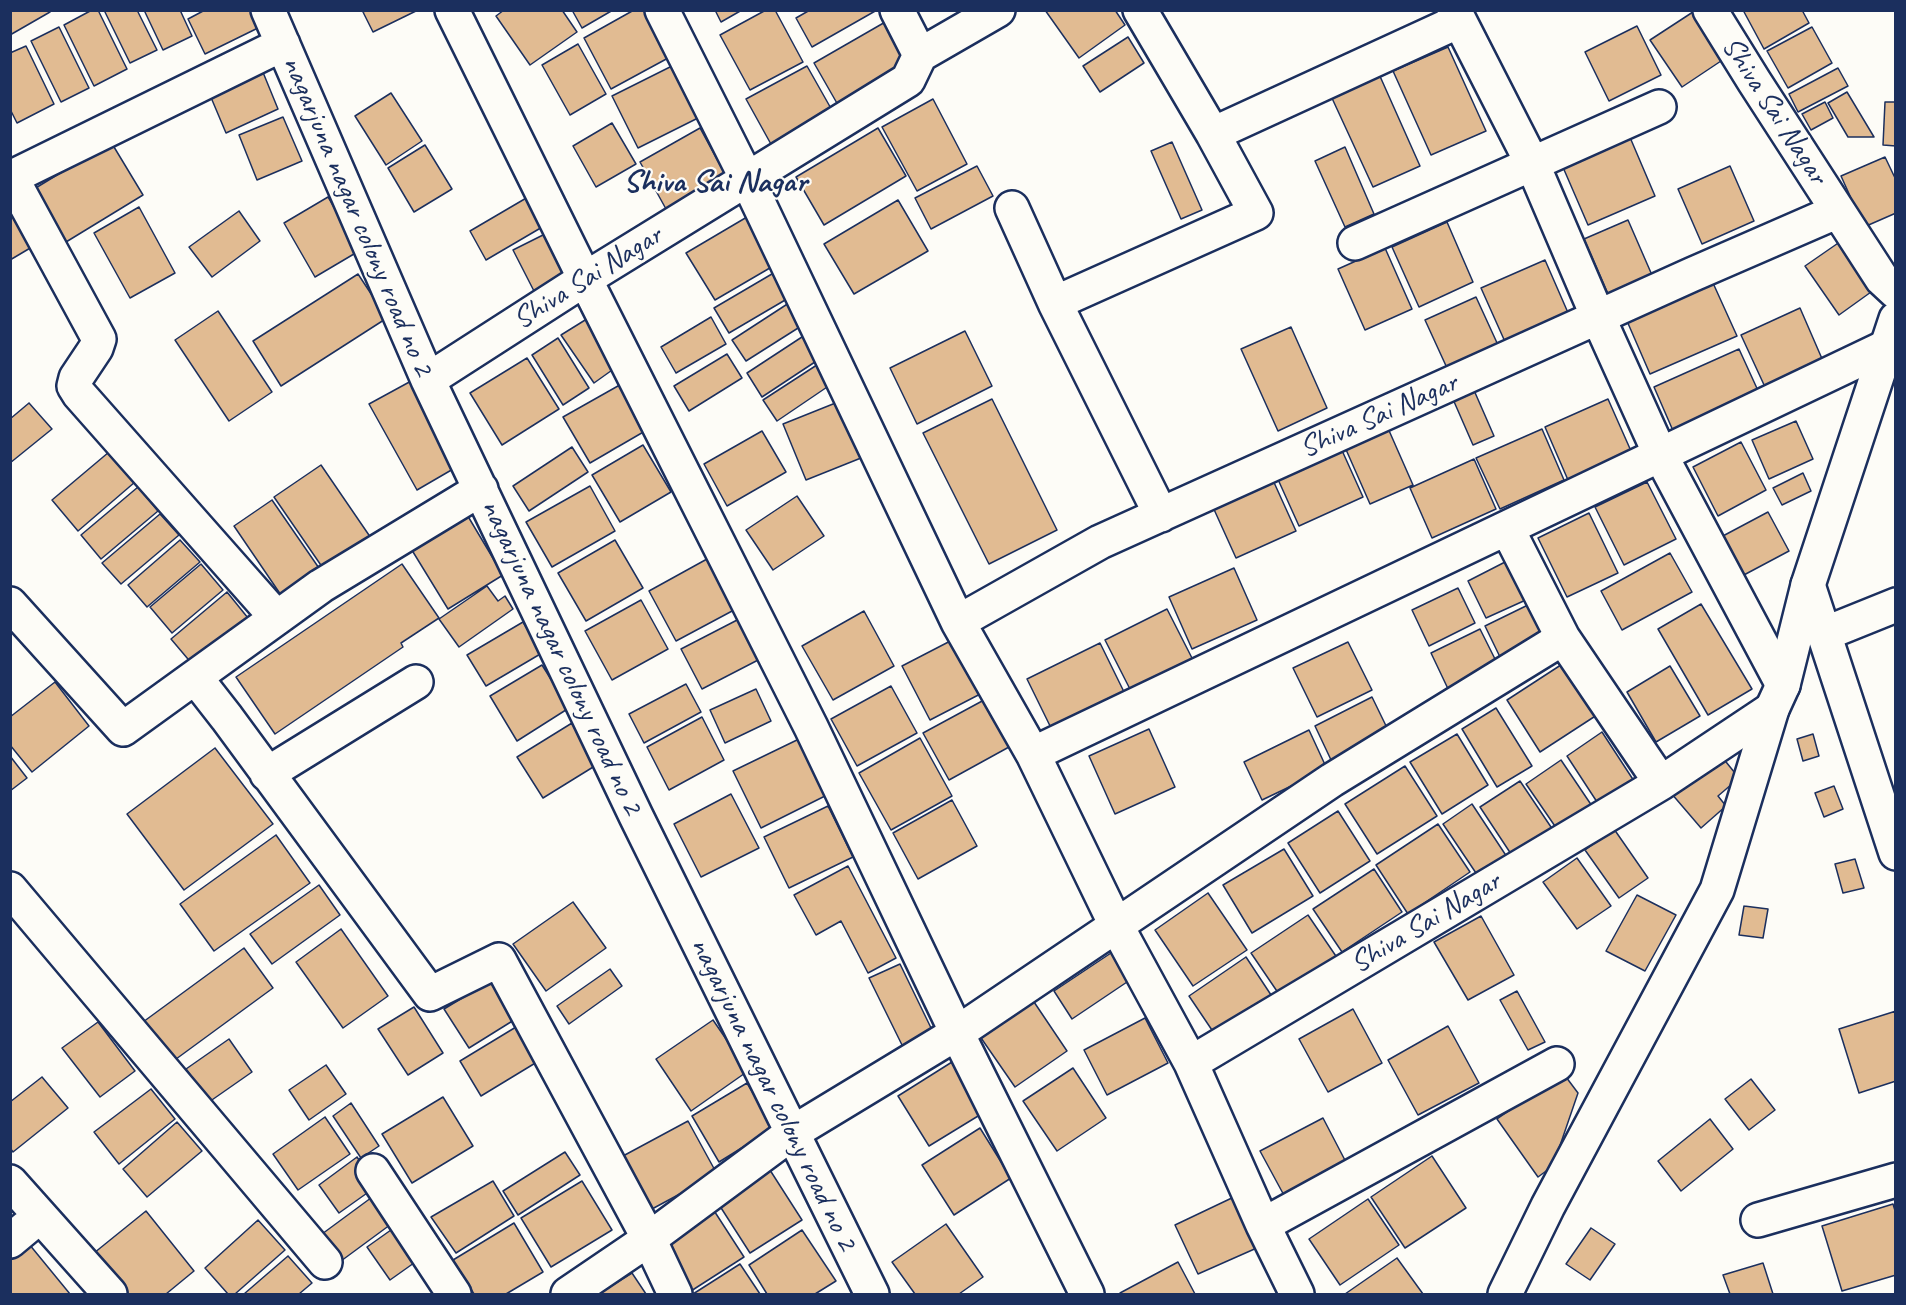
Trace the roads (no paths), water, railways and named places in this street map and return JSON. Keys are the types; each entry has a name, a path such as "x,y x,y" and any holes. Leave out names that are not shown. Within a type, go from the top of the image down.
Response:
{"street":[{"name":"nagarjuna nagar colony road no 2","path":"268,10 428,380 641,826 872,1294"},
{"path":"452,10 811,728 957,1033 1087,1294"},
{"path":"662,10 747,178 958,622 1033,754 1116,925 1191,1063 1263,1225 1297,1294"},
{"path":"897,10 920,55 998,10"},
{"path":"1055,303 1256,213 1213,134 1140,10"},
{"name":"Shiva Sai Nagar","path":"1710,10 1882,279 1896,292"},
{"path":"1213,134 1457,16 1532,163 1660,454 1777,697"},
{"path":"277,618 74,386 76,378 96,348 99,339 11,177 283,44"},
{"name":"Shiva Sai Nagar","path":"428,380 585,279 908,80 920,55"},
{"path":"1355,243 1659,107"},
{"path":"1012,208 1055,303 1161,515"},
{"name":"Shiva Sai Nagar","path":"958,622 1100,542 1838,211"},
{"path":"1033,754 1660,454 1891,333"},
{"path":"1505,1294 1548,1206 1717,890 1777,697 1808,585 1891,333"},
{"path":"10,604 123,729 321,586 481,489"},
{"path":"1507,528 1563,638 1661,783"},
{"path":"1808,585 1896,854"},
{"path":"1824,634 1896,605"},
{"path":"568,1294 649,1239 792,1133 957,1033 1332,780 1563,638"},
{"path":"195,677 430,994 499,960 649,1239 675,1294"},
{"path":"267,774 416,682"},
{"name":"Shiva Sai Nagar","path":"1191,1063 1661,783 1777,697"},
{"path":"10,889 325,1262"},
{"path":"1263,1225 1557,1064"},
{"path":"373,1172 454,1294"},
{"path":"1758,1220 1896,1180"},
{"path":"10,1182 110,1294"},
{"path":"10,1241 40,1216"}],"district":[{"name":"Shiva Sai Nagar","path":"715,183"}]}
